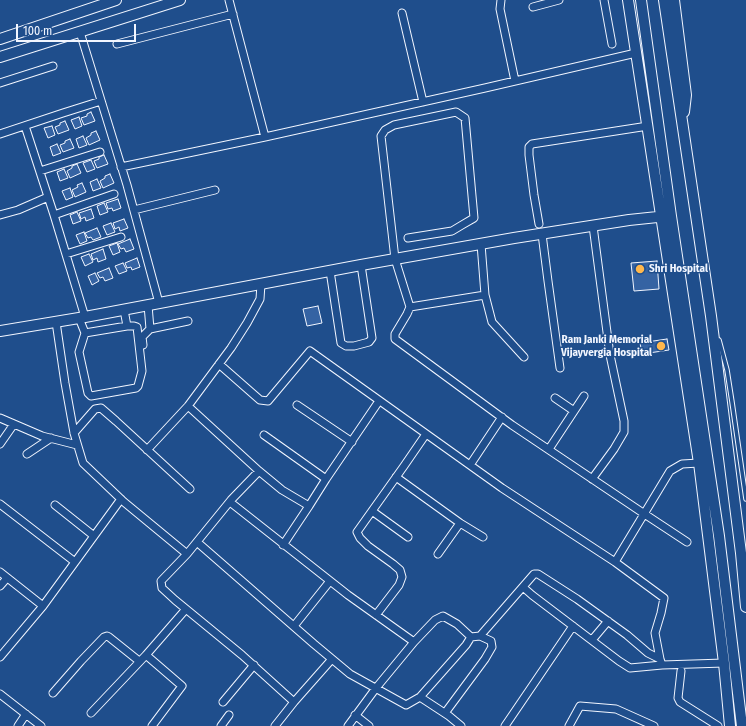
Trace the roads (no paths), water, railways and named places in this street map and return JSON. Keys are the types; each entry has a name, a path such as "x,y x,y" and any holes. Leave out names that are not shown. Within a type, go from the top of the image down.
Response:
{"main road":[{"path":"0,39 116,0"},
{"path":"0,57 180,0"},
{"path":"628,0 648,126 667,216"},
{"path":"641,0 667,216 703,463 730,726"},
{"path":"664,0 726,437 744,553 746,607"},
{"path":"674,0 686,95 682,119"},
{"path":"0,330 82,318 361,265 481,244 540,229 593,226 667,216"},
{"path":"703,463 719,536 742,726"},
{"path":"724,663 734,664"}],"street":[{"path":"230,0 265,137"},
{"path":"501,0 500,9 515,81"},
{"path":"533,7 559,0"},
{"path":"604,0 612,44"},
{"path":"402,13 423,102"},
{"path":"117,44 233,14"},
{"path":"80,32 134,210 159,303"},
{"path":"121,167 265,137 636,53"},
{"path":"0,83 53,66"},
{"path":"0,134 63,112 101,102"},
{"path":"408,238 452,232 474,218 465,118 456,112 394,125 385,130 381,136 395,259 410,307 395,334 395,339 502,417 644,514 688,542"},
{"path":"24,126 40,170 80,302 85,333 79,352 88,393 91,396 136,388 138,386 142,371 137,327 128,326 85,333"},
{"path":"560,368 534,195 529,147 532,144 648,126"},
{"path":"40,170 100,152"},
{"path":"134,210 215,190"},
{"path":"54,215 114,194"},
{"path":"0,215 18,210 48,197"},
{"path":"592,479 614,449 624,432 624,421 610,355 593,226"},
{"path":"66,254 121,237"},
{"path":"481,244 486,295 492,322 524,357"},
{"path":"330,271 341,343 346,346 354,346 369,342 372,338 361,265"},
{"path":"147,450 188,406 231,348 251,317 260,298 261,284"},
{"path":"410,307 486,295"},
{"path":"148,305 150,329"},
{"path":"124,310 128,326"},
{"path":"145,381 142,337 150,329 188,321"},
{"path":"56,322 74,433 83,463 122,499 187,554"},
{"path":"219,364 260,400 268,401 316,344"},
{"path":"310,351 502,488 615,562 664,598 655,633 661,662"},
{"path":"549,449 584,396"},
{"path":"556,398 574,411"},
{"path":"283,544 379,401"},
{"path":"297,405 352,442"},
{"path":"188,406 259,471 282,490 309,506"},
{"path":"74,433 95,409 101,408 190,489"},
{"path":"470,465 502,417"},
{"path":"0,418 42,436 78,446"},
{"path":"0,444 14,424"},
{"path":"376,615 399,585 402,577 400,570 368,546 360,538 357,532 426,434"},
{"path":"264,435 326,479"},
{"path":"28,454 51,438"},
{"path":"615,562 670,471 682,464 703,463"},
{"path":"259,471 230,502 187,554 161,581 162,588 254,665 294,702"},
{"path":"396,477 460,523 483,537"},
{"path":"0,657 43,606 122,499"},
{"path":"230,502 330,581 414,642"},
{"path":"0,504 75,562"},
{"path":"55,505 94,536"},
{"path":"372,511 408,537"},
{"path":"438,554 460,523"},
{"path":"197,542 332,660 350,674 406,705 420,697 466,645 470,637"},
{"path":"0,572 43,606"},
{"path":"480,636 534,574 538,574 608,621 661,662"},
{"path":"0,586 7,578"},
{"path":"294,626 330,581"},
{"path":"523,587 630,668 661,662 724,663"},
{"path":"91,713 146,655 186,609"},
{"path":"348,726 376,688 414,642 435,620 443,616 457,624 470,637"},
{"path":"592,640 608,621"},
{"path":"505,726 573,626"},
{"path":"444,713 485,659 492,647 491,641 480,636 470,637"},
{"path":"52,694 104,637 109,637 139,661"},
{"path":"146,655 182,686 152,726"},
{"path":"275,726 294,702 332,660"},
{"path":"223,702 254,665"},
{"path":"681,671 678,698 680,702 718,726"},
{"path":"0,694 41,726"},
{"path":"420,697 461,726"},
{"path":"569,726 580,706 616,709 653,726"},
{"path":"18,726 26,714"},
{"path":"220,726 229,715"},
{"path":"356,716 369,726"}],"lane":[{"path":"710,316 727,370 746,499"},
{"path":"726,437 737,435"}],"place":[{"name":"Shri Hospital","path":"640,269"},
{"name":"Ram Janki Memorial Vijayvergia Hospital","path":"661,346"}]}
